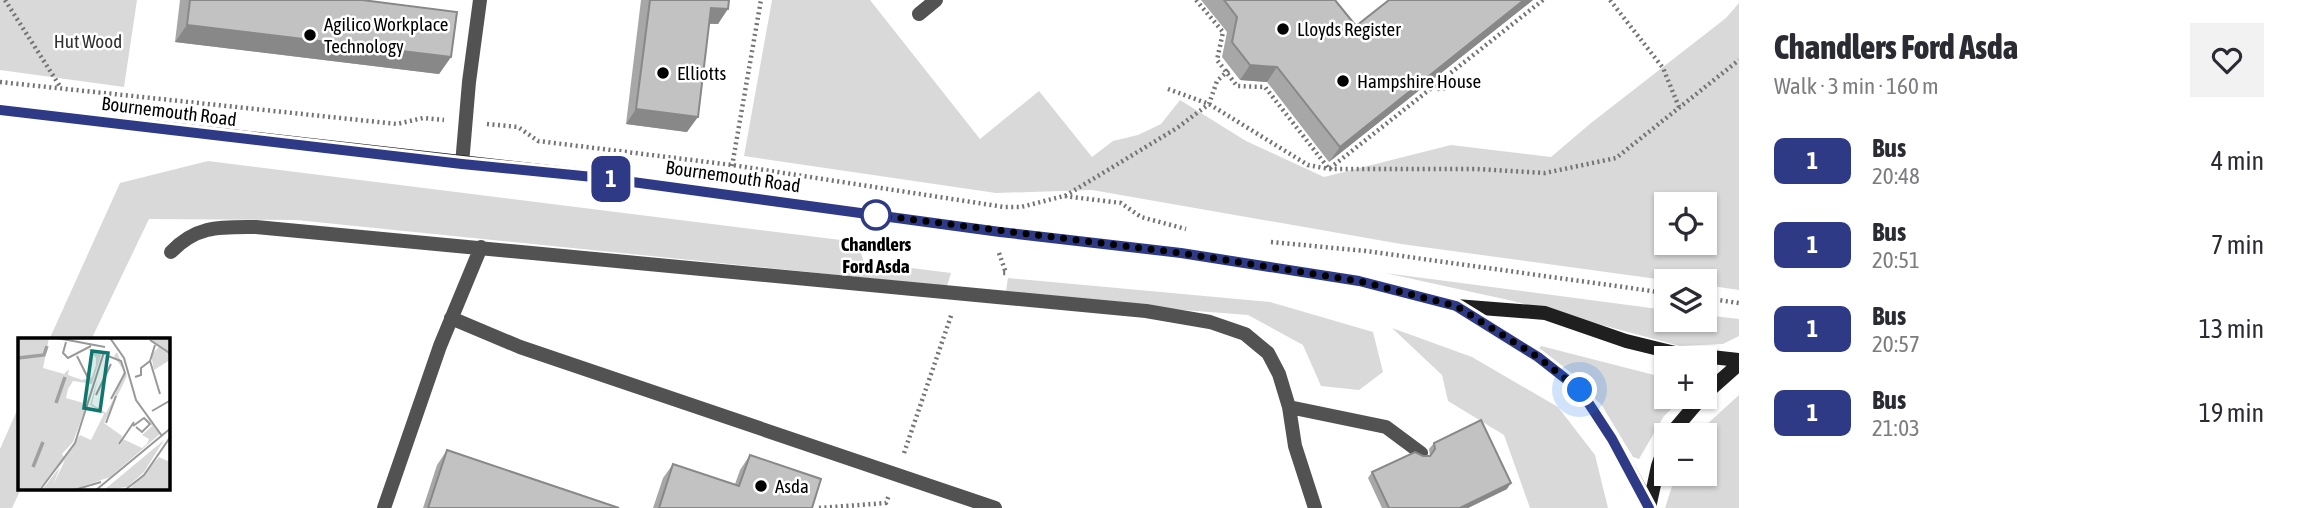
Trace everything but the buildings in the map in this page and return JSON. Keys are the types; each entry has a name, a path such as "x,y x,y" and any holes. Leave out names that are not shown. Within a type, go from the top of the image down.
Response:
{"street":[{"name":"Bournemouth Road","path":"0,110 603,178 1000,232 1181,253 1359,281 1456,306 1545,313 1626,341 1675,353 1739,362"},
{"name":"Bournemouth Road","path":"1456,306 1538,357 1580,390 1612,439 1649,506"},
{"path":"1717,383 1739,362"},
{"path":"1680,423 1692,409"},
{"path":"1649,506 1654,484"}],"lane":[{"path":"462,164 480,0"},
{"path":"919,13 936,0"},
{"path":"171,252 182,240 196,232 220,227 256,228 671,265 1146,312 1210,322 1245,334 1268,353 1279,374 1289,407 1295,446 1315,508"},
{"path":"384,508 451,318 481,247"},
{"path":"451,318 520,347 995,508"},
{"path":"1289,407 1386,427 1421,453"}],"path":[{"path":"5,0 61,88"},
{"path":"728,195 761,0"},
{"path":"1196,0 1223,33 1217,60 1229,70 1237,86 1265,87 1329,169"},
{"path":"1329,169 1543,0"},
{"path":"1610,0 1662,68 1679,108"},
{"path":"1168,89 1209,104 1308,165 1329,169 1477,169 1545,173 1615,158 1739,61"},
{"path":"0,82 397,124 423,118 518,127 538,141 732,165 1021,208 1064,196 1163,139 1209,104 1217,81 1229,70"},
{"path":"1432,80 1441,91 1447,86 1442,80"},
{"path":"1064,196 1121,203 1141,217 1194,231"},
{"path":"1270,242 1366,251 1654,291"},
{"path":"819,508 886,503 952,313 955,293"},
{"path":"1717,300 1739,303"}],"green space":[{"name":"Hut Wood","path":"0,0 137,0 124,87 0,70"},
{"path":"772,0 870,0 980,139 1039,91 1092,157 1113,141 1138,135 1161,124 1180,100 1246,141 1324,177 1451,145 1551,157 1726,18 1739,3 1739,290 1717,287 1717,269 1654,269 1654,279 1401,244 1092,190 996,193 744,156"},
{"path":"208,161 857,242 864,262 951,273 947,286 296,220 149,219 92,338 50,338 120,183"},
{"path":"1385,273 1654,308 1654,332 1717,332 1717,316 1739,319 1739,336 1723,344 1680,346 1513,301"},
{"path":"1008,278 1270,302 1373,332 1383,372 1359,390 1321,386 1303,345 1248,315 1132,306 1006,291"},
{"path":"1392,328 1472,357 1558,407 1595,455 1608,508 1530,508 1504,435 1448,401 1442,375"},
{"path":"1541,346 1654,375 1654,409 1671,409 1660,423 1654,423 1654,433 1639,459 1633,457 1601,404 1537,351"},
{"path":"1739,395 1739,508 1665,508 1672,486 1717,486 1717,423 1708,423"},
{"path":"18,408 18,490 21,490 12,508 0,508 0,449"}],"bus line":[{"name":"1","path":"0,110 603,178 1000,232 1181,253 1359,281 1456,306 1538,357 1580,390 1612,439 1649,508"}],"place":[{"name":"Lloyds Register","path":"1283,29"},
{"name":"Agilico Workplace Technology","path":"310,35"},
{"name":"Elliotts","path":"663,73"},
{"name":"Hampshire House","path":"1343,81"},
{"name":"Chandlers Ford Asda","path":"876,215"},
{"name":"Asda","path":"761,486"}],"route":[{"path":"876,215 1181,253 1359,281 1456,306 1538,357 1580,390"}]}
